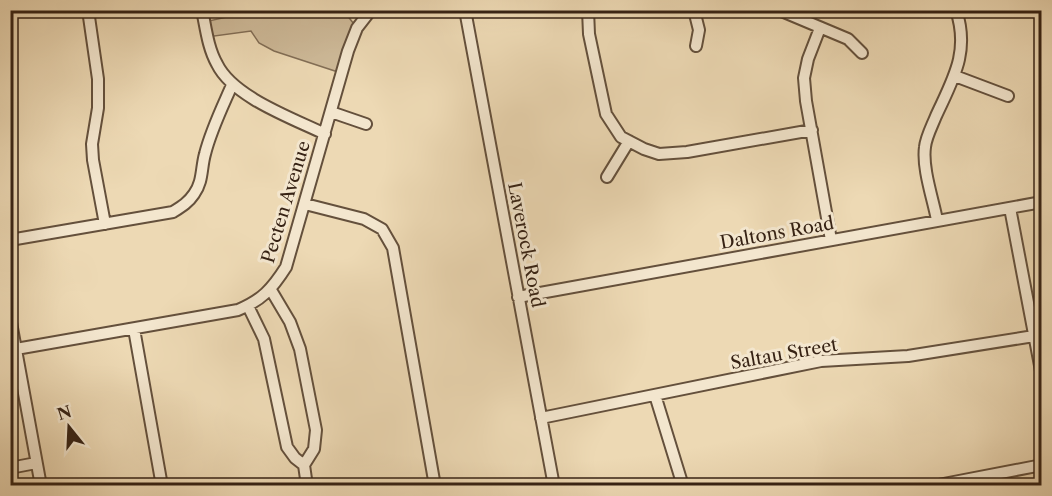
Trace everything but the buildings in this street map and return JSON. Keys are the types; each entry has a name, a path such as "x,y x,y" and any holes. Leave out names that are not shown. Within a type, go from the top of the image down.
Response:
{"street":[{"path":"88,10 98,79 98,108 92,144 93,160 105,224"},
{"path":"202,10 209,45 217,66 232,85 251,98 324,134"},
{"name":"Pecten Avenue","path":"16,349 238,310 271,290 286,267 354,35 372,10"},
{"name":"Laverock Road","path":"465,10 554,486"},
{"path":"588,10 589,34 606,114 621,137 659,154 704,149 812,130"},
{"path":"694,10 699,30 696,46"},
{"path":"779,10 848,39 861,53"},
{"path":"937,220 925,160 925,146 931,127 955,76 962,50 962,27 956,10"},
{"path":"819,28 804,78 831,240"},
{"path":"955,76 1008,96"},
{"path":"10,240 173,212 186,204 195,193 202,178 204,155 232,85"},
{"path":"331,112 366,124"},
{"path":"607,177 629,141"},
{"name":"Daltons Road","path":"518,297 1041,202"},
{"path":"305,204 364,219 381,229 393,248 435,486"},
{"path":"1010,208 1041,376"},
{"path":"271,290 291,322 300,350 316,430 314,449 304,465 307,486"},
{"path":"248,306 264,339 287,447 304,465"},
{"path":"1029,309 1041,307"},
{"path":"10,316 16,349 16,371 41,486"},
{"path":"134,329 162,486"},
{"name":"Saltau Street","path":"541,418 821,361 908,356 1034,336"},
{"path":"655,394 683,486"},
{"path":"10,468 36,463"},
{"path":"933,486 1041,465"}],"shaded area":[{"path":"343,10 357,28 341,73 274,51 259,43 251,31 207,37 204,22 250,11"}]}
